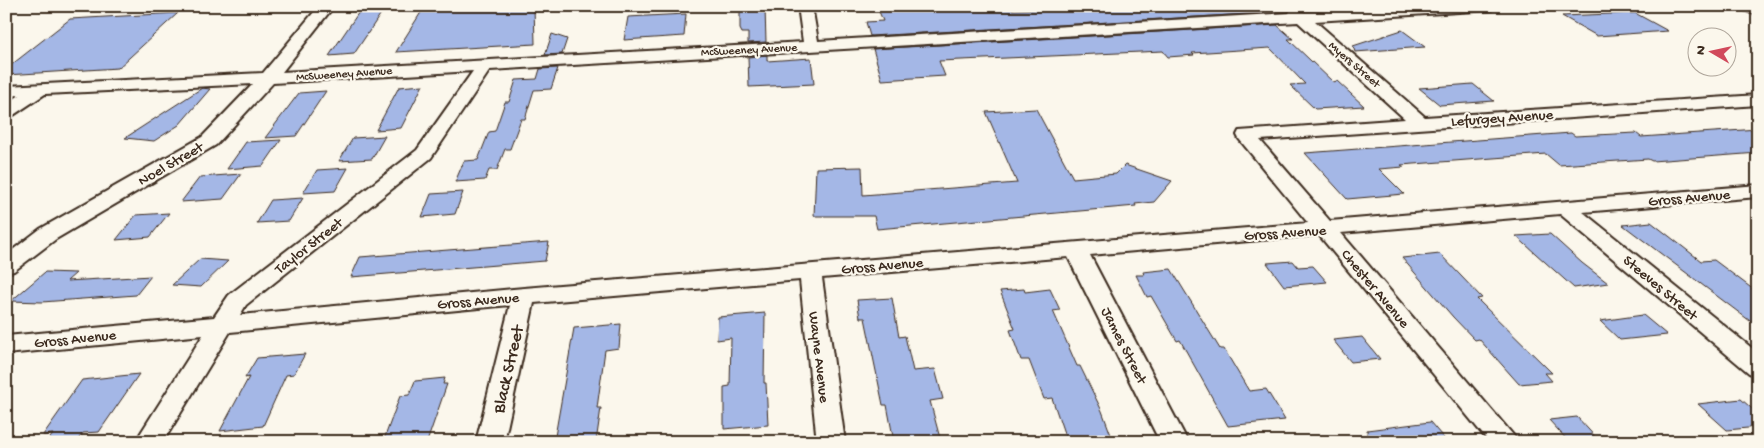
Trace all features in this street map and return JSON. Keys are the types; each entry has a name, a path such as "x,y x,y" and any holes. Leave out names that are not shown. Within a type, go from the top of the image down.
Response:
{"street":[{"name":"Noel Street","path":"6,266 48,234 209,141 268,78 327,6"},
{"path":"805,6 811,45"},
{"name":"McSweeney Avenue","path":"6,91 268,78 811,45 1296,12 1491,6"},
{"path":"1750,6 1758,10"},
{"name":"Myers Street","path":"1296,12 1422,123"},
{"name":"Taylor Street","path":"149,442 237,300 424,154 486,64"},
{"path":"6,112 39,90"},
{"name":"Lefurgey Avenue","path":"1246,135 1758,100"},
{"name":"Chester Avenue","path":"1246,135 1505,442"},
{"name":"Gross Avenue","path":"6,345 221,323 524,296 1758,191"},
{"name":"Steeves Street","path":"1564,207 1758,367"},
{"name":"James Street","path":"1076,248 1174,442"},
{"name":"Wayne Avenue","path":"810,272 831,442"},
{"name":"Black Street","path":"490,442 524,296"}],"building":[{"path":"363,6 386,6 354,54 329,56"},
{"path":"425,6 534,6 535,44 396,52"},
{"path":"921,6 1009,6 1012,10 1094,8 1093,6 1257,6 1264,13 870,36 866,22 883,21 878,9"},
{"path":"765,8 766,42 748,43 748,33 742,33 740,29 740,9"},
{"path":"178,13 118,68 6,75 6,69 70,19"},
{"path":"1635,13 1668,31 1597,36 1562,16"},
{"path":"686,14 684,36 624,40 628,17"},
{"path":"1277,25 1293,39 1288,39 1333,82 1337,81 1364,106 1315,109 1290,85 1305,84 1270,48 1192,53 1194,55 1168,57 1163,51 939,61 945,76 882,80 873,49"},
{"path":"1402,30 1425,47 1355,52 1353,46"},
{"path":"552,34 567,39 562,54 545,55"},
{"path":"767,55 767,61 811,58 814,84 749,87 748,57"},
{"path":"558,68 551,89 534,90 525,119 521,119 510,149 505,149 497,170 489,170 485,180 455,182 464,161 478,160 489,132 495,131 505,102 509,102 516,80 537,79 540,69"},
{"path":"1473,84 1494,101 1440,105 1419,88"},
{"path":"423,85 401,128 376,130 399,87"},
{"path":"202,88 210,89 179,125 154,141 125,138"},
{"path":"326,91 296,136 265,138 299,93"},
{"path":"1036,109 1073,178 1116,174 1125,165 1172,181 1154,202 1135,204 1136,206 877,229 874,216 814,216 816,168 862,167 863,195 1017,183 986,112"},
{"path":"1758,129 1758,153 1652,161 1648,159 1559,165 1546,154 1401,165 1404,167 1379,169 1404,194 1347,199 1305,153 1571,133 1575,136 1636,133 1641,137"},
{"path":"385,136 372,159 339,161 353,138"},
{"path":"281,140 263,166 227,169 246,142"},
{"path":"348,168 335,191 303,193 317,170"},
{"path":"241,174 223,199 181,202 200,177"},
{"path":"463,192 455,214 422,217 431,194"},
{"path":"303,198 289,221 257,223 271,200"},
{"path":"169,213 150,237 116,240 136,215"},
{"path":"1651,222 1701,261 1714,260 1758,293 1758,327 1623,225"},
{"path":"1550,234 1582,263 1608,283 1574,288 1516,236"},
{"path":"549,242 545,261 351,277 360,257"},
{"path":"1440,254 1482,298 1477,299 1552,373 1545,373 1552,381 1519,384 1479,339 1475,340 1453,317 1402,258"},
{"path":"200,259 228,261 201,287 172,285"},
{"path":"1293,261 1298,267 1313,266 1327,282 1284,286 1267,263"},
{"path":"1171,269 1220,349 1224,349 1249,391 1266,389 1285,420 1228,426 1180,340 1177,341 1151,296 1147,297 1136,275 1144,275 1143,272"},
{"path":"45,272 76,273 67,281 151,276 136,295 42,302 11,301"},
{"path":"1024,289 1025,292 1050,289 1060,310 1053,311 1077,366 1080,366 1102,411 1111,435 1099,436 1101,442 1067,442 1052,398 1044,399 1029,360 1021,360 1010,330 1015,329 1000,291"},
{"path":"892,298 899,337 905,336 913,371 935,369 943,399 930,401 941,442 894,442 887,405 883,405 865,318 860,318 857,300"},
{"path":"765,313 764,383 766,383 768,425 724,429 724,387 730,386 731,338 717,340 718,317"},
{"path":"1643,315 1667,335 1620,340 1600,321"},
{"path":"621,324 619,348 605,350 597,408 601,408 596,442 554,442 574,328"},
{"path":"1362,337 1380,359 1351,362 1333,340"},
{"path":"305,354 294,374 286,375 263,426 220,431 249,377 245,378 257,358"},
{"path":"139,374 99,432 83,433 76,442 47,442 53,434 43,435 82,380"},
{"path":"445,378 443,384 447,384 427,442 383,442 400,396 409,395 415,381"},
{"path":"1741,399 1758,414 1758,427 1727,430 1698,404"},
{"path":"1577,417 1600,442 1569,442 1549,420"},
{"path":"1430,422 1447,442 1368,442 1367,430"}]}
